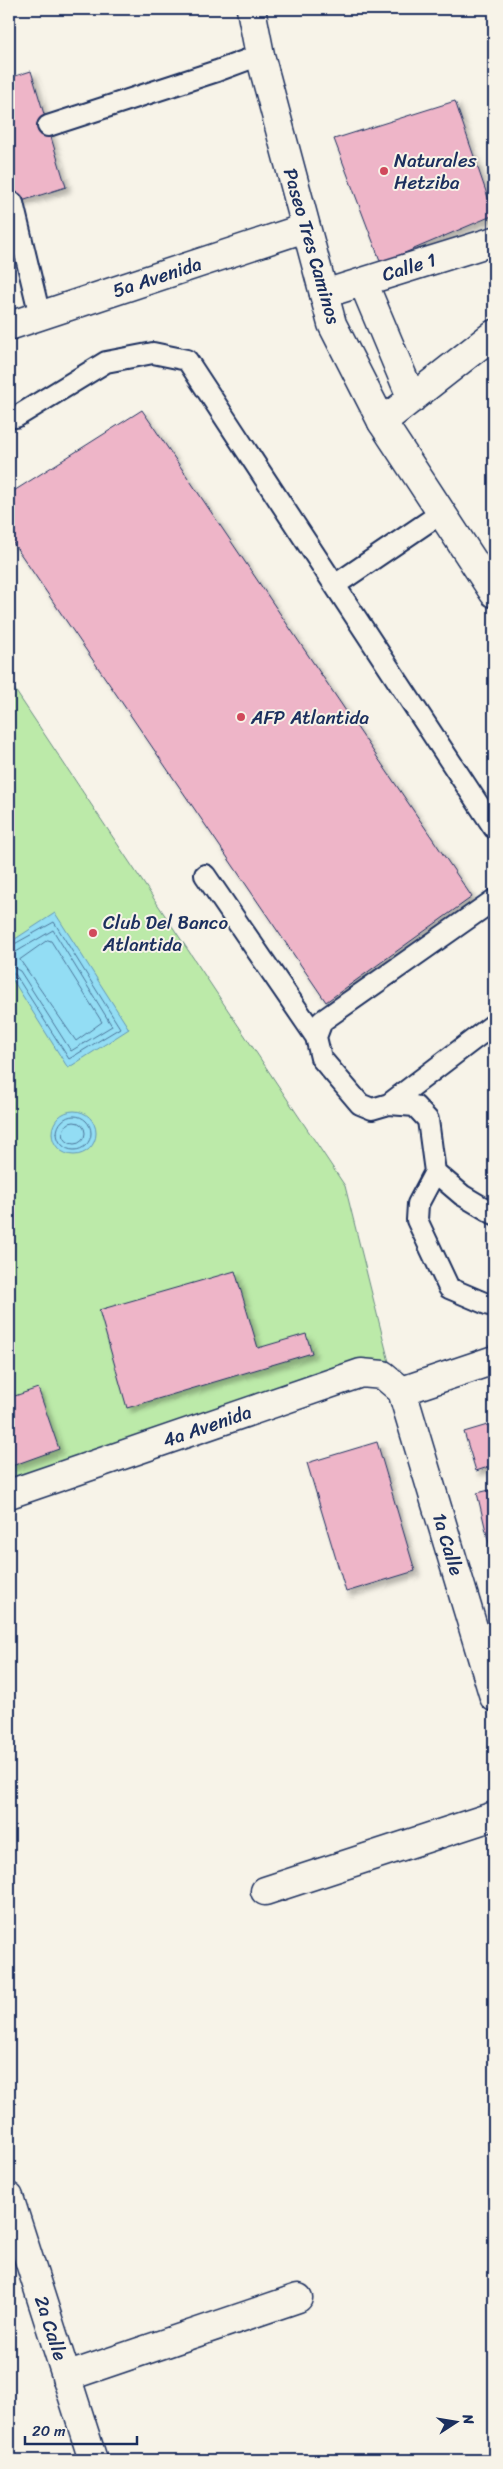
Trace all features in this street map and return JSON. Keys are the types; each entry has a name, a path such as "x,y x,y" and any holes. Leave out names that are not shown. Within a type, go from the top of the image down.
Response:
{"street":[{"name":"Paseo Tres Caminos","path":"251,9 260,55 332,324 382,422 494,593"},
{"name":"5a Avenida","path":"9,326 305,228"},
{"name":"Calle 1","path":"324,294 494,241"},
{"path":"363,282 412,398"},
{"path":"382,422 494,334"},
{"path":"402,1391 494,1360"},
{"name":"4a Avenida","path":"9,1494 361,1373 383,1376 402,1391"},
{"name":"1a Calle","path":"402,1391 494,1697"},
{"path":"265,1892 494,1816"},
{"name":"2a Calle","path":"9,2197 15,2235 66,2377 92,2460"},
{"path":"66,2377 298,2298"}],"lane":[{"path":"48,126 217,72 260,55"},
{"path":"13,203 40,316"},
{"path":"16,416 106,362 153,353 187,360 494,828"},
{"path":"335,585 441,513"},
{"path":"205,875 316,1036 321,1058 360,1104 372,1109 389,1104 415,1106 428,1120 435,1172 418,1204 418,1220 449,1288 489,1305 494,1303"},
{"path":"316,1036 322,1020 494,900"},
{"path":"389,1104 494,1024"},
{"path":"435,1172 462,1196 494,1214"}],"green space":[{"name":"Club Del Banco Atlantida","path":"9,681 345,1186 395,1386 363,1383 9,1498"}],"water":[{"path":"55,913 129,1029 68,1068 9,974 9,943"},
{"path":"78,1111 90,1117 95,1124 95,1142 90,1149 83,1154 70,1155 62,1152 55,1145 52,1129 55,1121 62,1114"}],"building":[{"path":"31,71 66,187 9,205 9,78"},
{"path":"455,101 494,215 381,263 334,139"},
{"name":"AFP Atlantida","path":"142,410 472,897 326,1002 9,537 9,494"},
{"path":"235,1271 258,1348 306,1334 312,1353 127,1408 99,1310"},
{"path":"38,1388 59,1449 9,1467 9,1398"},
{"path":"494,1423 494,1465 476,1471 464,1432"},
{"path":"377,1442 415,1571 346,1592 307,1463"},
{"path":"494,1489 494,1551 491,1552 477,1493"}],"place":[{"name":"Naturales Hetziba","path":"384,171"},
{"name":"AFP Atlantida","path":"241,717"},
{"name":"Club Del Banco Atlantida","path":"93,933"}]}
